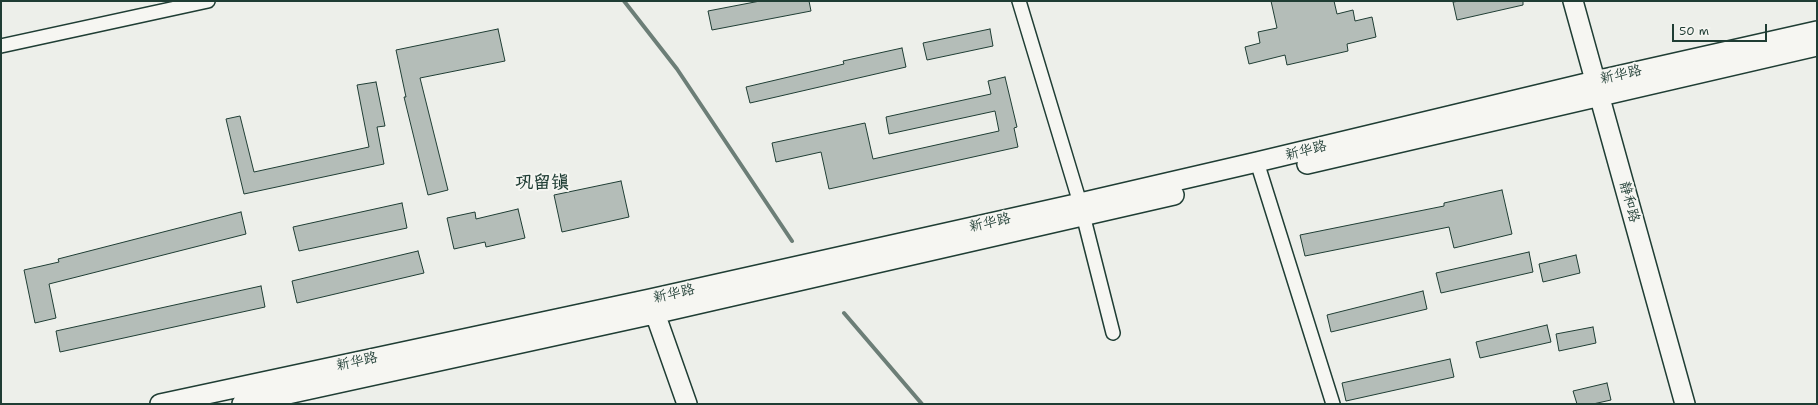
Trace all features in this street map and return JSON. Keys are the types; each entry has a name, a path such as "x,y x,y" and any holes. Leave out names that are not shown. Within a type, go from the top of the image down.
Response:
{"main road":[{"name":"静和路","path":"1572,1 1684,404"},
{"name":"新华路","path":"242,404 652,307 1259,169 1597,88 1817,31"},
{"name":"新华路","path":"1597,88 1817,46"},
{"name":"新华路","path":"160,404 652,307"},
{"path":"652,307 687,404"}],"street":[{"path":"1,46 208,1"},
{"path":"1018,1 1082,209 1112,333"},
{"path":"1259,169 1333,404"}],"building":[{"path":"760,1 809,1 811,11 712,30 708,11"},
{"path":"1271,1 1334,1 1337,14 1353,10 1355,21 1372,17 1376,37 1347,44 1348,51 1287,65 1285,55 1249,64 1245,47 1260,43 1258,32 1277,28"},
{"path":"1523,1 1523,5 1457,20 1453,2"},
{"path":"498,29 505,61 420,78 448,190 428,195 404,97 406,97 396,50"},
{"path":"990,29 993,46 927,60 923,43"},
{"path":"902,48 906,67 750,103 746,87 844,64 843,61"},
{"path":"1005,77 1017,127 1014,128 1018,147 829,189 821,152 776,162 772,143 865,123 873,159 999,131 995,111 889,134 886,117 991,94 988,81"},
{"path":"376,82 385,126 377,127 384,164 244,194 226,119 240,116 254,172 369,147 357,85"},
{"path":"621,181 629,217 562,232 554,195"},
{"path":"1502,190 1512,234 1454,248 1449,227 1305,256 1300,235 1444,206 1444,203"},
{"path":"402,203 407,228 299,251 293,227"},
{"path":"518,209 525,238 486,247 485,242 454,249 447,218 475,212 476,219"},
{"path":"241,212 246,234 49,284 56,318 35,323 24,270 59,262 58,259"},
{"path":"418,251 424,273 297,303 292,281"},
{"path":"1529,252 1533,272 1441,293 1436,273"},
{"path":"1576,255 1580,273 1543,282 1539,264"},
{"path":"261,286 265,307 60,352 56,331"},
{"path":"1423,291 1427,309 1331,332 1327,315"},
{"path":"1547,325 1551,342 1480,358 1476,342"},
{"path":"1593,327 1596,343 1559,351 1556,334"},
{"path":"1450,359 1454,377 1346,401 1342,383"},
{"path":"1607,383 1611,400 1593,404 1577,404 1573,391"}],"waterway":[{"path":"624,1 677,69 792,241"},
{"path":"844,313 922,404"}],"district":[{"name":"巩留镇","path":"542,183"}]}
